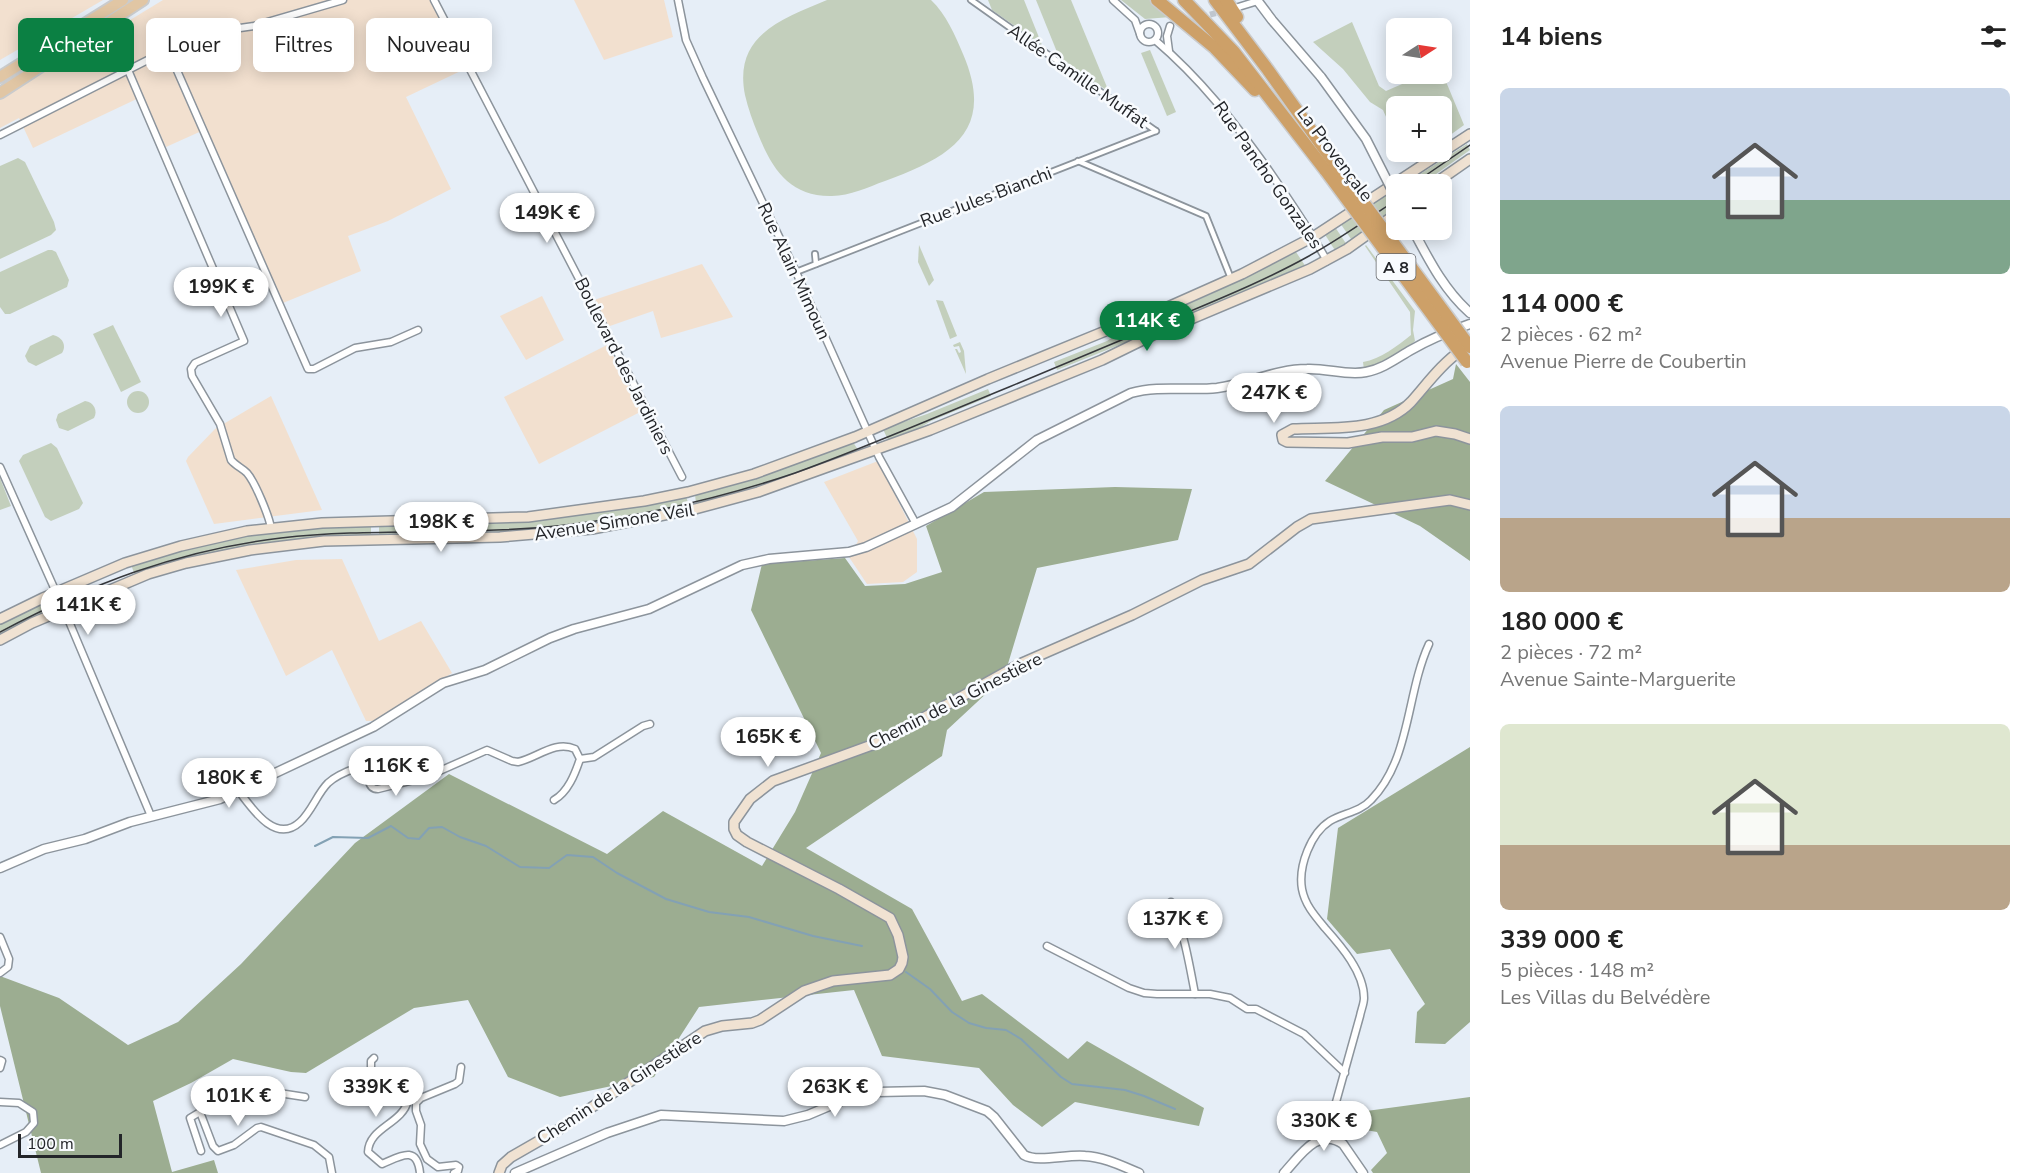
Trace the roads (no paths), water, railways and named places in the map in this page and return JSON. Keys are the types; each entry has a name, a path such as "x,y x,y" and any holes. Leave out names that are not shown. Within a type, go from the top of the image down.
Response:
{"highway":[{"path":"1157,0 1215,48 1286,120"},
{"name":"La Provençale","path":"1184,0 1233,52 1286,120 1331,167 1470,346"},
{"name":"La Provençale","path":"1215,0 1268,70 1331,167 1468,365"},
{"path":"1231,4 1268,70"}],"main road":[{"path":"0,77 123,0"},
{"path":"0,93 143,0"},
{"name":"Avenue Simone Veil","path":"1414,174 1470,134"},
{"path":"1448,174 1470,159"},
{"name":"Avenue Simone Veil","path":"0,619 125,563 160,551 207,540 271,528 322,523 528,517 620,505 688,492 754,474 868,432 988,379 1210,289 1313,237 1386,192"},
{"name":"Avenue Simone Veil","path":"0,640 64,609 166,568 250,550 324,541 529,536 592,529 695,509 758,492 930,430 1102,360 1146,338 1327,261 1386,221"},
{"path":"1470,346 1455,354 1408,404 1387,420 1369,424 1293,429 1282,435 1283,440 1287,442 1348,443 1382,437 1412,437 1436,431 1455,434 1470,440"},
{"name":"Chemin de la Ginestière","path":"499,1173 502,1165 511,1157 558,1130 705,1031 760,1020 804,990 816,986 849,978 890,975 899,969 903,957 898,935 890,918 737,835 734,822 759,790 793,772 880,742 1022,663 1132,615 1202,580 1249,564 1311,519 1450,500 1470,505"}],"street":[{"path":"241,28 343,0"},
{"name":"Boulevard des Jardiniers","path":"434,0 682,477"},
{"name":"Rue Alain Mimoun","path":"678,0 686,40 796,272 876,450 916,524"},
{"name":"Rue Alain Mimoun","path":"681,14 684,0"},
{"name":"Allée Camille Muffat","path":"971,0 1156,131"},
{"path":"1113,0 1135,20 1153,25 1158,29"},
{"path":"1231,4 1259,0 1272,20 1343,104 1366,139 1386,178"},
{"path":"1135,20 1140,35 1146,42 1155,40 1158,29"},
{"path":"1140,35 1142,27 1147,24"},
{"path":"1158,29 1174,25 1167,36 1169,52"},
{"name":"Rue Pancho Gonzales","path":"1155,40 1221,105 1294,206 1327,261"},
{"path":"0,135 124,72"},
{"path":"129,72 244,340 195,363 191,369 192,376 220,423 231,460 246,473 269,516 271,528"},
{"path":"178,72 308,369 314,369 355,348 391,342 418,330"},
{"name":"Rue Jules Bianchi","path":"796,272 1156,131"},
{"path":"1126,134 1130,141"},
{"path":"1078,161 1206,216 1230,276"},
{"path":"1418,240 1445,286 1470,313"},
{"path":"816,254 816,264"},
{"path":"0,868 44,849 85,839 151,816 209,802 373,727 443,682 485,670 550,638 597,622 650,609 754,561 849,552 866,547 951,507 963,500 1037,440 1131,393 1145,389 1220,387 1263,376 1305,369 1354,374 1368,372 1428,340 1470,324"},
{"path":"0,467 64,609 151,816"},
{"path":"1326,1138 1364,997 1359,975 1339,943 1310,910 1302,889 1302,870 1306,855 1318,831 1330,821 1362,808 1371,800 1394,765 1422,660 1429,644"},
{"path":"580,759 594,757 643,726 650,724"},
{"path":"238,790 258,816 269,825 285,828 300,822 327,784 336,777 371,763 393,757 397,760 398,765 394,770 374,774 369,781 369,785 374,789 426,777 486,750 518,762 558,747 575,748 580,759 575,774 560,796 554,800"},
{"path":"1171,902 1181,926 1195,994"},
{"path":"0,937 9,959 8,968 0,973"},
{"path":"1047,945 1129,988 1144,993 1210,994 1230,998 1247,1009 1256,1009 1304,1034 1345,1073"},
{"path":"374,1058 371,1061 371,1085 375,1087 400,1085 408,1101 402,1113 371,1140 368,1152 382,1164 402,1155 410,1155 415,1158 420,1173"},
{"path":"0,1060 2,1061 0,1068"},
{"path":"454,1173 459,1167 456,1165 438,1167 427,1159 420,1144 421,1125 416,1103 421,1098 459,1081 460,1067"},
{"path":"201,1151 190,1118 240,1087 305,1097"},
{"name":"Chemin de la Ginestière","path":"515,1173 607,1133 661,1115 784,1121 808,1115 853,1096 878,1092 924,1091 945,1095 987,1112 1029,1158 1064,1155 1088,1156 1104,1159 1139,1173"},
{"path":"0,1102 19,1103 33,1112 34,1123 26,1132 0,1145"},
{"path":"200,1112 213,1146 218,1151 234,1145 261,1127 314,1145 322,1150 329,1157 332,1173"},
{"path":"1284,1173 1315,1141 1326,1138 1338,1140 1343,1144 1364,1173"}],"waterway":[{"path":"315,846 333,837 368,838 391,826 408,838 419,839 429,828 442,827 460,837 486,846 520,867 549,868 567,855 593,857 617,873 666,899 709,912 749,917 813,936 862,946"},
{"path":"906,972 930,989 952,1012 969,1023 1006,1030 1021,1039 1061,1077 1072,1084 1125,1090 1175,1109"}],"tunnel":[{"path":"1184,22 1223,11"}],"tram line":[{"path":"1428,174 1470,145"},
{"path":"0,632 102,584 136,571 206,551 281,538 334,534 512,529 575,524 666,509 774,480 902,431 1242,289 1320,249 1386,207"}]}
